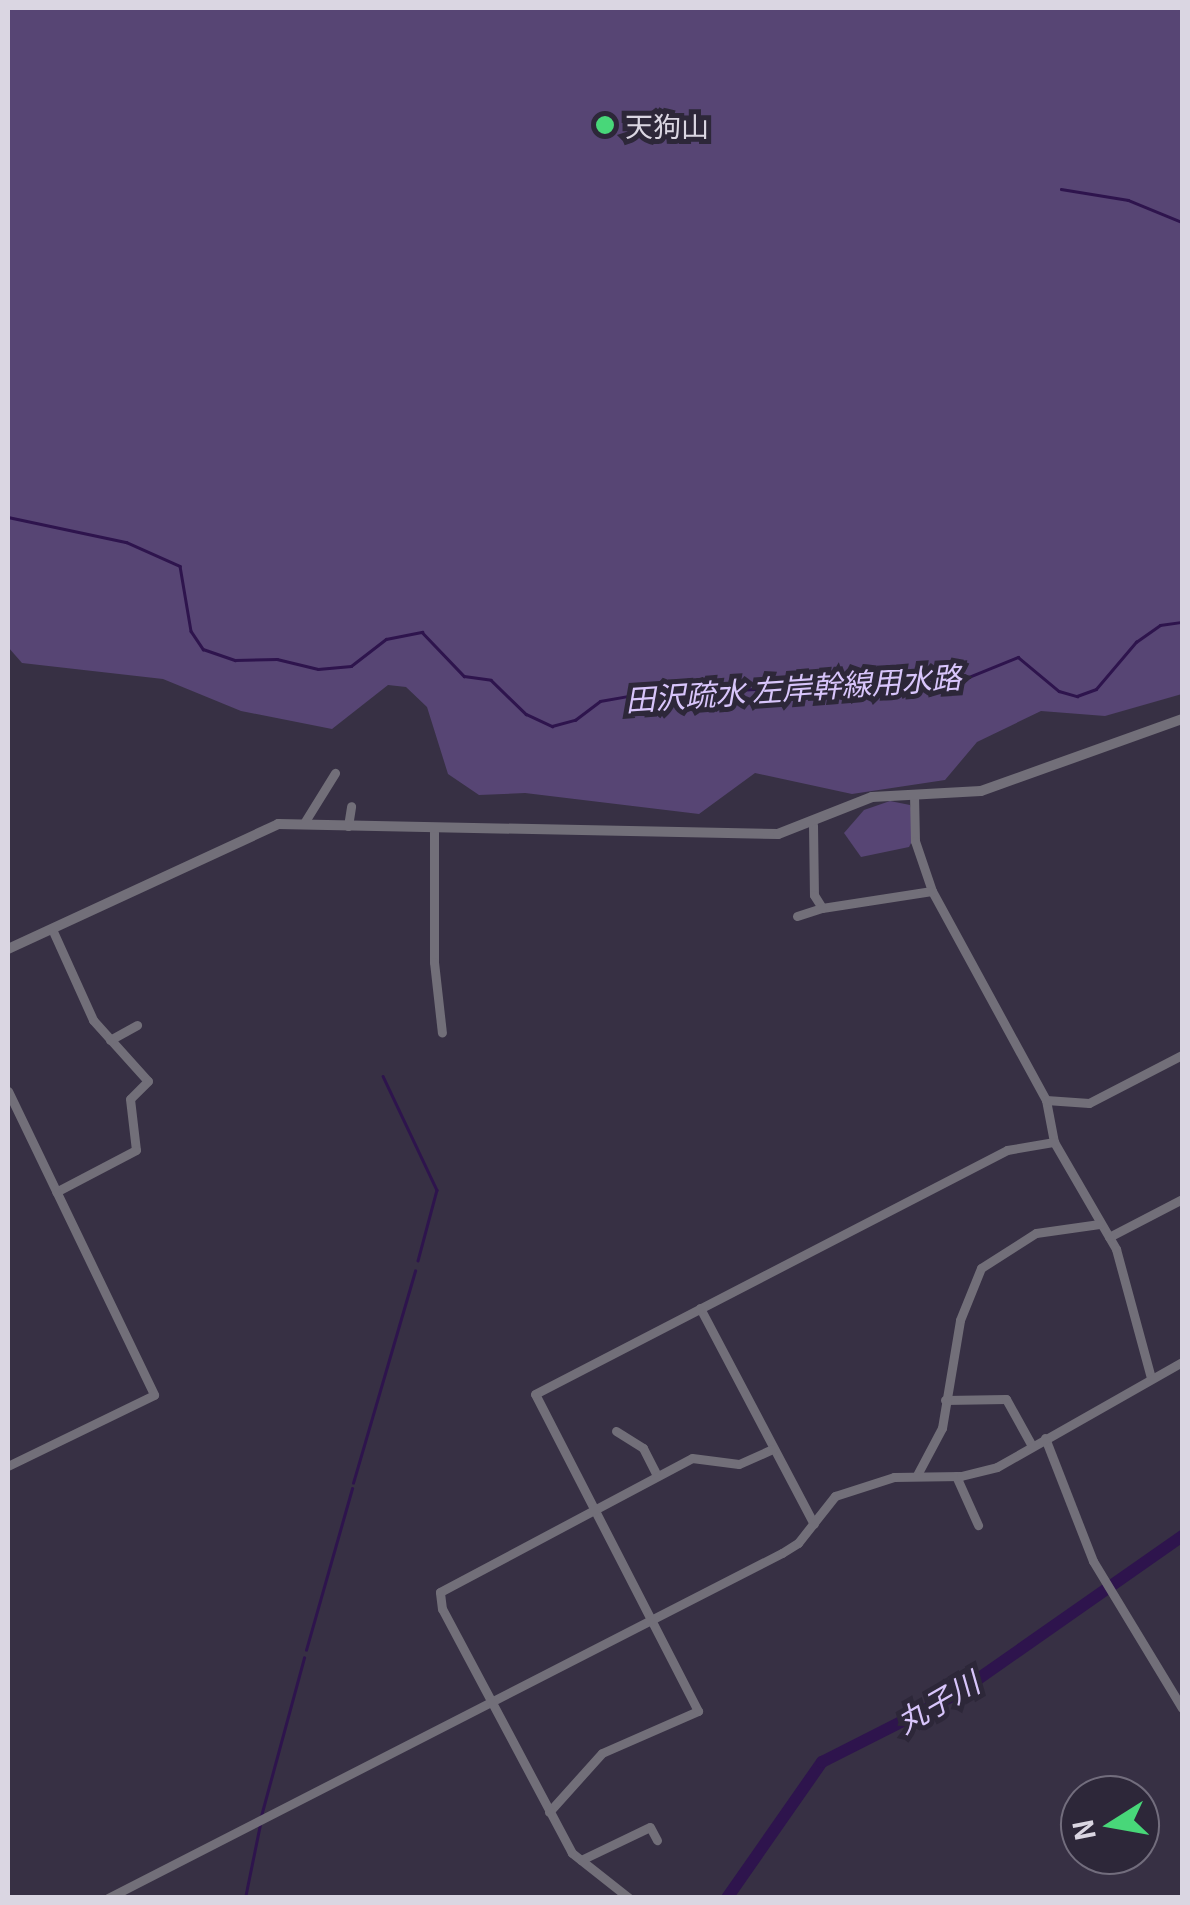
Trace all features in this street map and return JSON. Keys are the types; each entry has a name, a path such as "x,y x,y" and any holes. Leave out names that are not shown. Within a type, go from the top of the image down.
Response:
{"street":[{"path":"8,949 268,827 304,823 434,832 778,834 812,825 872,796 981,792 1182,719"},
{"path":"304,823 334,773"},
{"path":"914,794 915,841 932,890 1046,1100 1054,1142 1109,1237 1150,1378"},
{"path":"348,826 351,806"},
{"path":"812,825 814,895 822,908"},
{"path":"434,832 434,962 442,1033"},
{"path":"797,916 822,908 932,890"},
{"path":"52,928 93,1020 148,1081 130,1099 136,1150 56,1192"},
{"path":"110,1040 137,1025"},
{"path":"1046,1100 1089,1103 1182,1056"},
{"path":"8,1091 154,1394 8,1466"},
{"path":"549,1812 602,1753 698,1710 535,1394 1007,1150 1054,1142"},
{"path":"1109,1237 1182,1198"},
{"path":"917,1475 942,1428 963,1309 981,1268 1036,1232 1099,1224"},
{"path":"700,1308 814,1524"},
{"path":"108,1898 258,1826 782,1553 848,1489 917,1475 956,1476 997,1467 1182,1362"},
{"path":"945,1400 1006,1399 1032,1446"},
{"path":"616,1431 643,1448 657,1476"},
{"path":"1044,1438 1093,1562 1182,1708"},
{"path":"629,1898 580,1860 549,1812 492,1704 440,1592 593,1508 699,1456 739,1464 773,1449"},
{"path":"956,1476 978,1525"},
{"path":"580,1860 650,1827 656,1840"}],"shaded area":[{"path":"8,8 1182,8 1182,694 1105,716 1041,711 977,742 945,780 852,794 755,773 699,814 525,793 479,795 448,774 427,707 406,687 388,685 332,729 241,711 163,679 22,663 8,647"},
{"path":"890,801 910,805 918,830 909,847 861,857 844,833 864,810"}],"waterway":[{"path":"1061,189 1128,200 1182,222"},
{"name":"田沢疏水 左岸幹線用水路","path":"8,517 126,542 180,566 191,631 203,649 235,660 277,659 318,669 351,666 386,639 422,632 464,676 491,680 526,714 552,726 575,720 600,701 629,696 969,677 1018,657 1059,691 1077,696 1096,689 1136,642 1160,625 1182,622"},
{"path":"383,1076 437,1190 418,1261"},
{"path":"353,1483 415,1271"},
{"path":"306,1650 352,1488"},
{"name":"丸子川","path":"727,1898 822,1762 958,1693 1182,1536"},
{"path":"261,1816 304,1658"},
{"path":"245,1898 260,1824"}],"place":[{"name":"天狗山","path":"605,125"}]}
